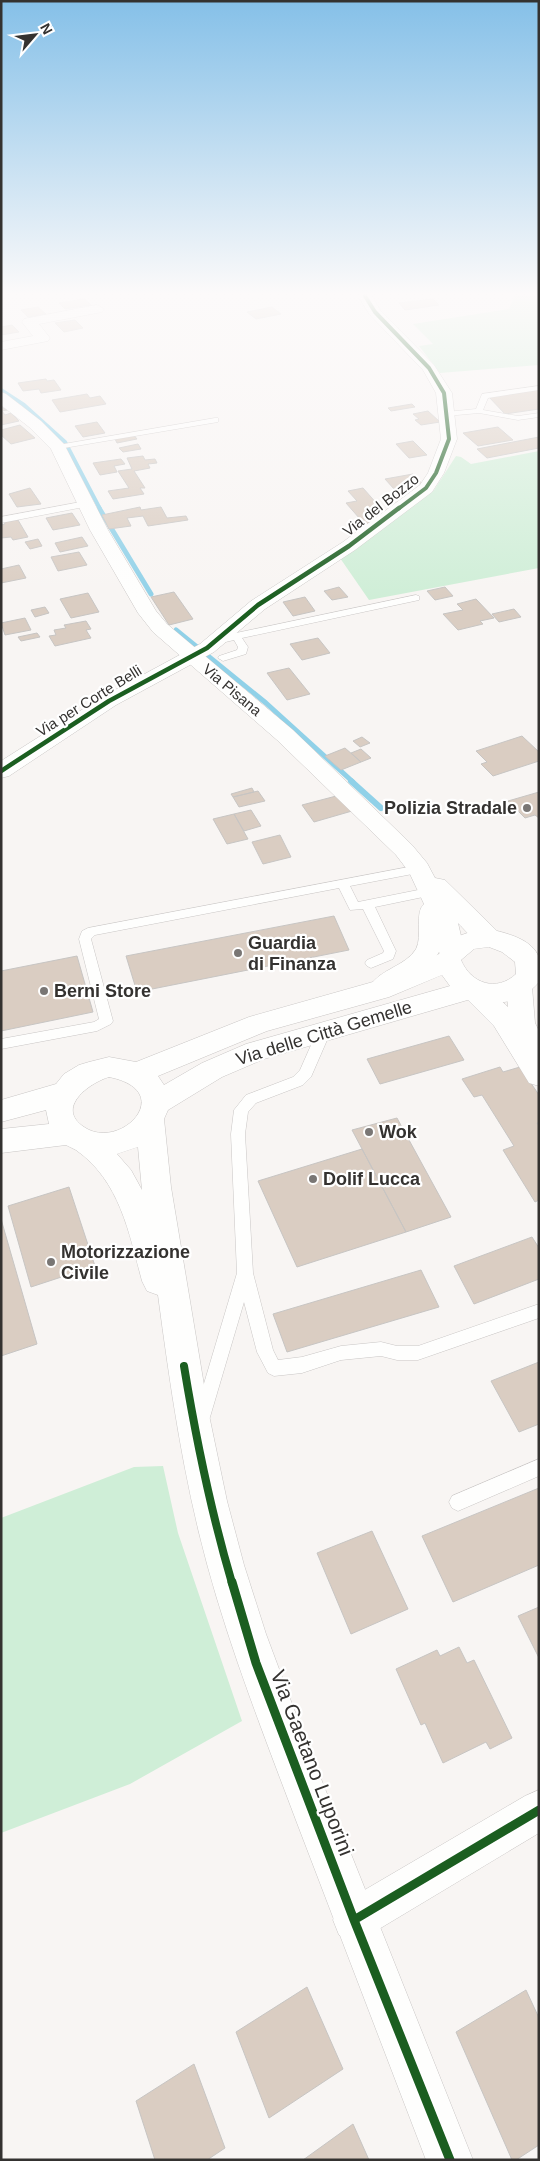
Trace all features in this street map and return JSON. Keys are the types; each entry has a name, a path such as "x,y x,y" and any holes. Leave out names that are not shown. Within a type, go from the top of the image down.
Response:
{"main road":[{"name":"Via del Bozzo","path":"208,651 258,605 349,546 426,488 436,473 449,439 444,397"},
{"name":"Via Pisana","path":"1,398 64,446 86,504 148,613 160,628 208,651 285,735 392,837 418,869 500,941 525,956 529,965 529,977 522,1023 525,1034 539,1060"},
{"name":"Via per Corte Belli","path":"1,771 109,701 157,674 208,651"},
{"name":"Via Pisana","path":"418,869 428,892 445,922 450,957 456,978 503,1019 539,1076"},
{"path":"375,991 412,968 430,948 433,936 428,892"},
{"path":"450,957 459,946 472,939 539,941"},
{"name":"Via delle Città Gemelle","path":"137,1073 258,1024 419,977 450,957"},
{"path":"473,991 496,995 512,991 529,977"},
{"name":"Via delle Città Gemelle","path":"154,1112 212,1070 240,1057 324,1031 473,991"},
{"path":"539,1004 536,1008 535,1023 539,1040"},
{"path":"1,1111 30,1104 64,1092 77,1077 98,1068 120,1067 137,1073"},
{"name":"Via Gaetano Luporini","path":"137,1073 147,1079 152,1086 154,1112 152,1145 184,1366 196,1437 216,1530 253,1654 354,1920 450,2160"},
{"name":"Via Gaetano Luporini","path":"64,1092 59,1102 62,1123 108,1164 124,1184 139,1221 184,1366"},
{"path":"1,1141 77,1137 99,1144 115,1143 130,1139 142,1131 154,1112"},
{"path":"354,1920 539,1810"}],"lane":[{"path":"479,410 485,397"},
{"path":"446,414 479,410 498,416 518,418 539,415"},
{"path":"64,446 215,420"},
{"path":"1,520 86,504"},
{"path":"208,651 236,636 416,598"},
{"path":"208,651 242,652 243,647 236,636"},
{"path":"1,1044 96,1026 106,1021 85,939 86,934 92,930 418,869"},
{"path":"342,883 354,907 428,892"},
{"path":"367,904 390,950 389,956 385,959 371,963"},
{"path":"324,1031 306,1073 298,1081 251,1099 241,1110 238,1134 245,1273 265,1352 274,1368 302,1365 341,1353 381,1349 396,1353 418,1353 539,1311"},
{"path":"196,1437 245,1273"},
{"path":"458,1502 539,1467"}],"green space":[{"path":"539,451 539,568 369,600 340,558 434,490 456,456 471,464"},
{"path":"163,1466 178,1533 242,1721 130,1784 1,1833 1,1518 134,1467"}],"building":[{"path":"70,397 101,397 106,404 60,412 52,400"},
{"path":"489,397 539,397 539,409 505,414"},
{"path":"412,404 415,407 391,411 388,408"},
{"path":"1,407 7,410 2,411 5,415 11,413 19,421 1,425"},
{"path":"428,411 440,422 421,425 415,420 419,419 413,414"},
{"path":"97,422 105,433 83,437 75,426"},
{"path":"20,425 35,438 11,444 1,435 1,430"},
{"path":"498,427 513,440 478,446 463,433"},
{"path":"133,434 137,439 117,443 114,437"},
{"path":"539,437 539,448 487,458 477,449"},
{"path":"413,441 427,455 409,458 396,444"},
{"path":"138,444 141,449 123,452 119,448"},
{"path":"143,456 145,460 155,459 157,463 148,464 150,468 134,471 145,488 140,488 144,494 113,499 108,491 129,488 118,471 132,469 127,458"},
{"path":"121,459 125,464 114,466 117,472 100,475 93,463"},
{"path":"413,474 422,483 394,489 385,479"},
{"path":"30,488 41,504 17,507 9,494"},
{"path":"363,488 387,515 367,527 346,503 357,501 348,491"},
{"path":"140,507 141,510 161,507 167,518 186,516 188,520 148,526 143,516 127,518 131,526 109,529 102,515"},
{"path":"72,513 80,525 53,530 46,518"},
{"path":"18,520 28,537 13,540 11,537 1,538 1,525 5,524 4,522"},
{"path":"82,537 88,546 60,552 55,543"},
{"path":"38,539 42,546 30,549 25,542"},
{"path":"79,552 87,565 58,571 51,557"},
{"path":"19,565 26,578 1,583 1,569"},
{"path":"339,587 348,597 332,600 324,591"},
{"path":"445,587 453,596 435,600 427,591"},
{"path":"174,592 193,619 169,625 151,597"},
{"path":"88,593 99,612 71,618 60,599"},
{"path":"305,597 315,611 293,616 283,602"},
{"path":"476,599 494,618 480,621 483,624 458,630 443,614 463,610 457,604"},
{"path":"45,607 49,613 35,617 31,610"},
{"path":"514,609 521,617 499,622 492,614"},
{"path":"25,618 31,630 5,635 1,623"},
{"path":"86,621 91,629 86,630 91,638 55,646 49,636 56,635 54,630 66,628 64,625"},
{"path":"37,633 40,637 21,641 18,637"},
{"path":"318,638 330,653 302,660 290,644"},
{"path":"289,668 310,694 287,700 267,673"},
{"path":"522,736 539,752 539,761 493,776 481,764 487,762 476,751"},
{"path":"362,737 370,743 360,747 353,741"},
{"path":"345,748 361,762 341,770 325,756"},
{"path":"361,749 371,758 361,762 351,753"},
{"path":"252,788 254,792 233,797 231,794"},
{"path":"258,791 265,801 239,807 233,797"},
{"name":"Polizia Stradale","path":"539,792 539,818 535,815 525,818 508,801"},
{"path":"340,795 352,811 314,822 302,805"},
{"path":"251,810 261,826 244,831 234,814"},
{"path":"234,814 248,839 227,844 213,819"},
{"path":"280,835 291,857 263,864 252,842"},
{"name":"Guardia di Finanza","path":"334,916 349,950 137,992 126,956"},
{"name":"Berni Store","path":"77,956 93,1012 1,1031 1,971"},
{"path":"449,1036 464,1060 380,1084 367,1059"},
{"path":"500,1067 503,1072 520,1067 539,1095 539,1123 537,1123 539,1126 539,1200 535,1202 503,1150 514,1146 482,1095 474,1097 462,1079"},
{"path":"397,1118 451,1217 406,1232 352,1130"},
{"path":"362,1149 406,1232 297,1267 258,1181"},
{"path":"69,1187 95,1266 31,1287 8,1206"},
{"path":"1,1219 37,1344 1,1356"},
{"path":"532,1237 539,1248 539,1279 474,1304 454,1266"},
{"path":"421,1270 439,1307 287,1352 273,1314"},
{"path":"539,1362 539,1424 519,1432 491,1381"},
{"path":"539,1488 539,1565 453,1602 422,1536"},
{"path":"372,1531 408,1609 351,1634 317,1553"},
{"path":"539,1607 539,1658 518,1616"},
{"path":"459,1647 467,1663 474,1660 512,1738 490,1749 486,1742 443,1763 425,1723 421,1725 396,1669 437,1650 440,1656"},
{"path":"307,1987 343,2069 269,2118 236,2032"},
{"path":"526,1990 539,2018 539,2145 516,2160 512,2160 456,2032"},
{"path":"194,2064 225,2148 207,2160 155,2160 136,2101"},
{"path":"353,2124 369,2160 303,2160"}],"waterway":[{"path":"11,397 24,405 65,442 100,509"},
{"path":"99,508 151,594"},
{"path":"176,630 266,703 353,782"},
{"path":"351,781 381,808"}],"cycle path":[{"path":"1,771 109,701 207,648 258,605 349,546 426,488 436,473 449,439 444,397"},
{"path":"184,1366 196,1437 216,1530 256,1663 354,1920 450,2160"},
{"path":"354,1920 539,1810"}],"place":[{"name":"Polizia Stradale","path":"527,808"},
{"name":"Guardia di Finanza","path":"238,953"},
{"name":"Berni Store","path":"44,991"},
{"name":"Wok","path":"369,1132"},
{"name":"Dolif Lucca","path":"313,1179"},
{"name":"Motorizzazione Civile","path":"51,1262"}]}
